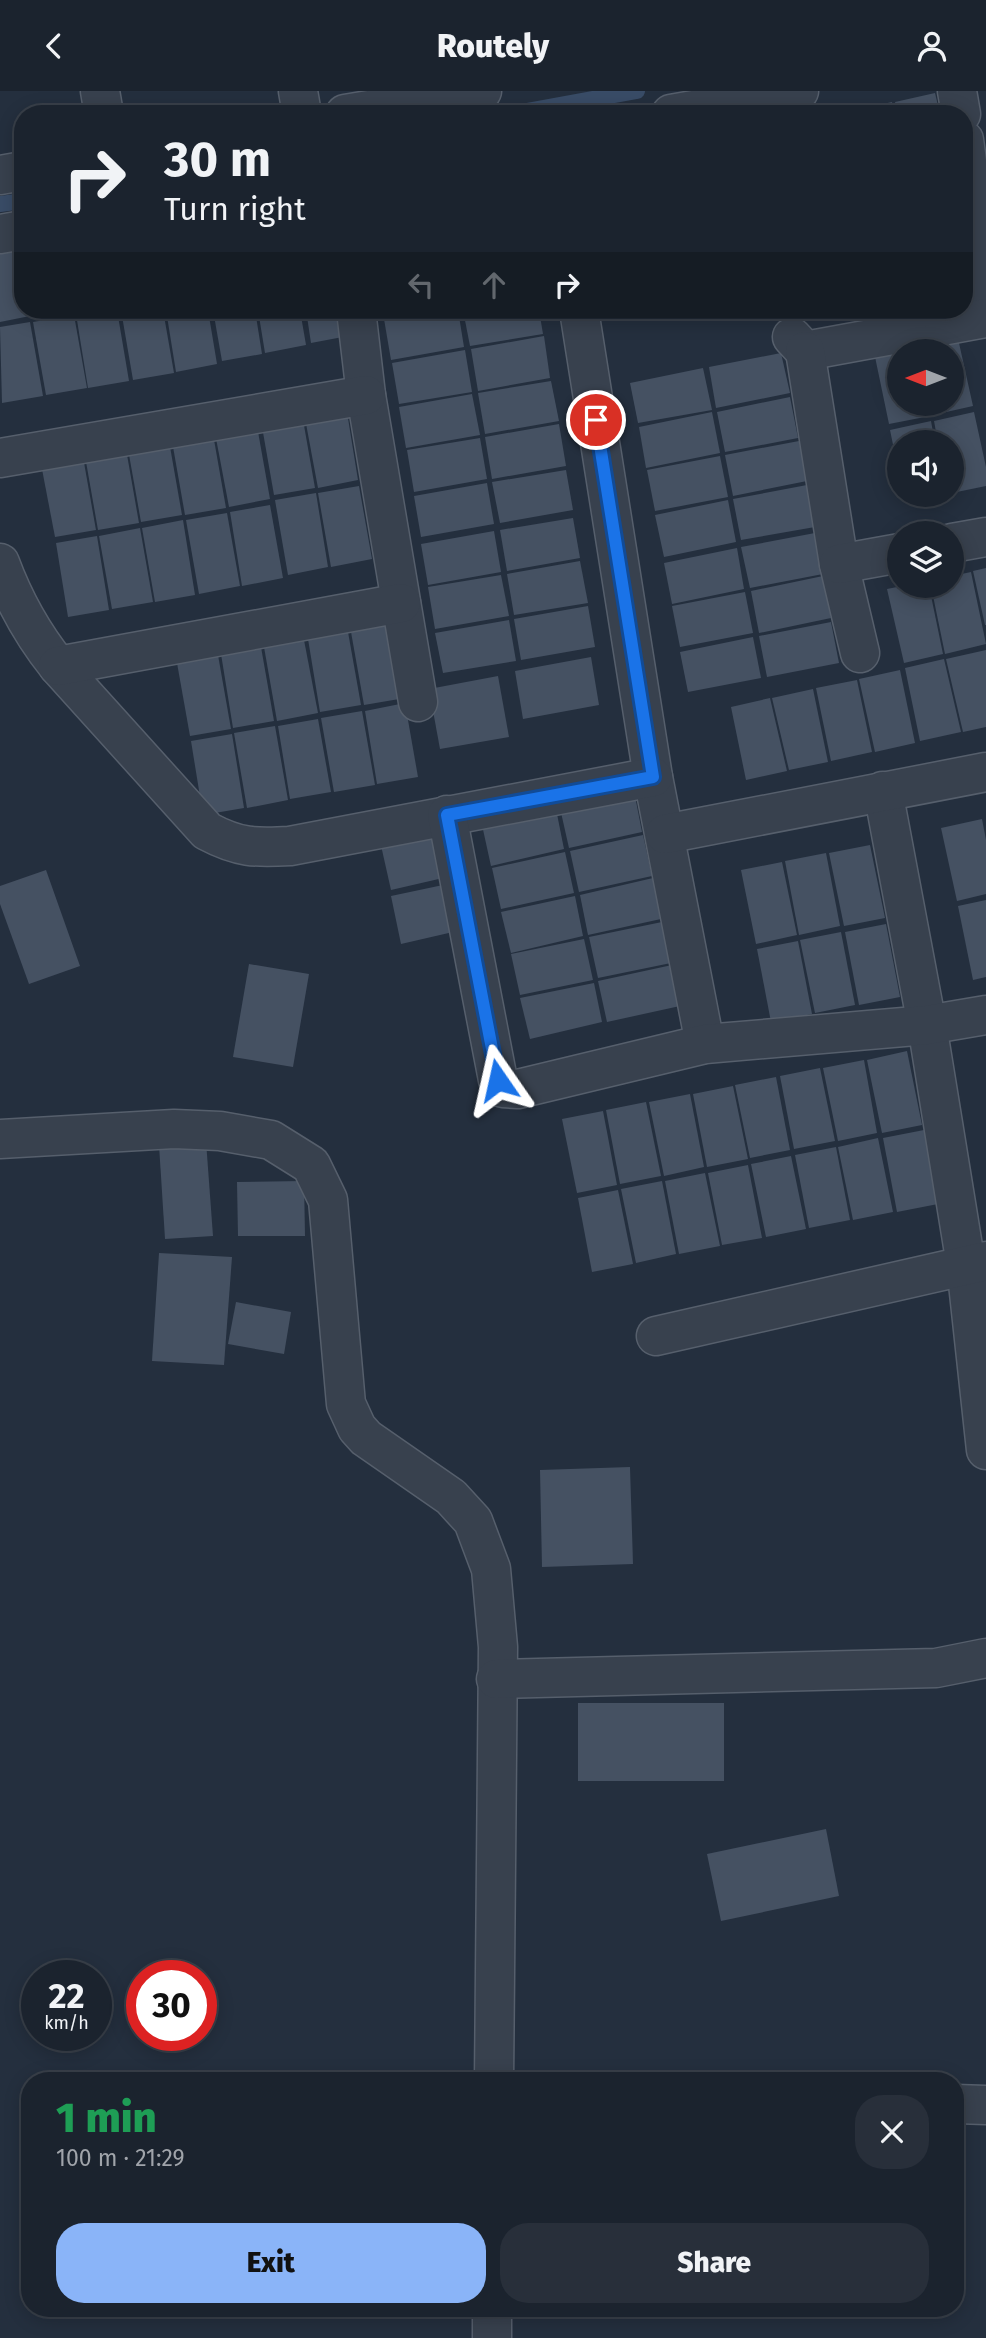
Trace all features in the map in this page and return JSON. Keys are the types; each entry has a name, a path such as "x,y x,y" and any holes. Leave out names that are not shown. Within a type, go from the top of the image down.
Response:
{"street":[{"path":"399,105 482,91"},
{"path":"721,105 799,91"},
{"path":"973,204 986,297"},
{"path":"860,653 839,564 799,344 986,318"},
{"path":"357,319 366,395 418,702"},
{"path":"580,319 653,777 705,1044"},
{"path":"0,457 366,395"},
{"path":"964,541 986,537"},
{"path":"839,564 887,555"},
{"path":"0,563 11,594 40,645 207,831 232,844 251,848 290,846 653,777"},
{"path":"58,666 401,603"},
{"path":"664,834 986,772"},
{"path":"883,791 976,1263 986,1450"},
{"path":"447,815 498,1080 503,1088 518,1090 705,1044 927,1025 986,1015"},
{"path":"0,1139 174,1129 220,1131 271,1140 311,1165 328,1200 346,1404 356,1428 366,1439 451,1497 473,1521 492,1569 498,1647 494,2072"},
{"path":"656,1336 976,1263"},
{"path":"496,1679 936,1668 986,1658"},
{"path":"964,2104 986,2105"},
{"path":"492,2317 492,2338"}],"building":[{"path":"935,93 938,105 896,105 895,102"},
{"path":"14,243 15,319 0,322 0,246"},
{"path":"75,319 87,388 46,395 33,322"},
{"path":"77,319 119,319 129,381 88,388"},
{"path":"123,319 165,319 174,373 133,380"},
{"path":"167,319 210,319 217,364 176,372"},
{"path":"215,319 256,319 262,354 222,361"},
{"path":"259,319 302,319 306,345 265,353"},
{"path":"307,319 345,319 348,336 311,343"},
{"path":"384,319 459,319 464,347 391,360"},
{"path":"465,319 540,319 543,334 470,346"},
{"path":"30,322 43,396 2,403 0,327"},
{"path":"957,334 958,339 932,339"},
{"path":"544,336 550,378 478,391 471,349"},
{"path":"887,349 887,414 874,352"},
{"path":"465,350 472,392 399,404 392,363"},
{"path":"781,353 790,393 716,408 709,367"},
{"path":"964,366 973,406 964,408"},
{"path":"703,368 712,410 638,423 630,383"},
{"path":"551,381 559,421 485,434 478,393"},
{"path":"472,394 480,435 406,448 399,407"},
{"path":"790,397 798,438 725,452 717,412"},
{"path":"346,406 358,480 318,488 304,413"},
{"path":"712,412 720,453 646,468 639,427"},
{"path":"974,412 986,467 986,486 964,491 964,430 936,430 934,421 964,417 964,414"},
{"path":"302,414 315,488 274,495 261,421"},
{"path":"888,417 925,417 889,424"},
{"path":"931,421 933,430 890,430"},
{"path":"559,424 566,466 492,479 485,437"},
{"path":"257,426 270,499 229,507 215,433"},
{"path":"213,434 226,508 185,515 172,441"},
{"path":"480,438 487,479 414,492 407,450"},
{"path":"169,441 182,515 141,522 128,449"},
{"path":"799,441 807,481 733,496 725,455"},
{"path":"126,449 139,523 98,530 85,456"},
{"path":"720,456 728,497 655,511 647,470"},
{"path":"83,457 96,530 55,537 41,464"},
{"path":"566,470 573,510 500,523 492,482"},
{"path":"487,483 494,524 421,537 414,496"},
{"path":"807,485 815,527 741,540 733,499"},
{"path":"359,486 372,559 331,567 318,493"},
{"path":"316,493 328,567 288,575 275,500"},
{"path":"728,500 736,542 664,557 655,515"},
{"path":"270,505 283,578 242,586 230,512"},
{"path":"227,513 240,586 199,594 186,520"},
{"path":"573,518 580,558 507,571 500,530"},
{"path":"183,520 195,595 155,602 142,528"},
{"path":"140,528 153,602 112,609 99,536"},
{"path":"494,531 501,572 428,585 421,544"},
{"path":"815,533 823,574 750,588 741,547"},
{"path":"97,536 109,610 68,617 56,543"},
{"path":"737,548 744,589 672,604 664,563"},
{"path":"580,561 588,603 514,615 507,574"},
{"path":"986,568 986,625 985,625 973,571"},
{"path":"971,572 986,644 945,654 933,598 964,598 964,573"},
{"path":"501,575 509,616 435,629 428,587"},
{"path":"823,576 831,618 759,633 751,591"},
{"path":"745,592 753,633 680,647 672,606"},
{"path":"889,598 931,598 943,654 904,663"},
{"path":"588,606 595,647 521,660 514,619"},
{"path":"509,620 516,661 443,673 435,633"},
{"path":"831,622 839,663 767,677 759,636"},
{"path":"392,625 405,698 364,705 351,632"},
{"path":"348,632 361,705 320,712 308,639"},
{"path":"753,637 761,678 688,692 680,652"},
{"path":"304,640 318,713 277,721 264,647"},
{"path":"261,647 274,721 233,728 221,654"},
{"path":"986,650 986,727 963,732 946,659"},
{"path":"218,655 231,729 190,736 177,663"},
{"path":"591,657 599,705 523,719 515,671"},
{"path":"944,659 961,732 920,741 905,668"},
{"path":"900,670 915,743 875,752 859,679"},
{"path":"498,676 509,737 440,749 429,689"},
{"path":"857,680 872,752 831,761 816,688"},
{"path":"813,689 828,762 789,770 772,698"},
{"path":"770,698 787,771 746,780 731,707"},
{"path":"405,703 418,777 377,784 365,711"},
{"path":"362,711 375,785 334,792 321,718"},
{"path":"318,719 331,792 290,799 278,726"},
{"path":"275,726 288,800 247,808 234,733"},
{"path":"232,734 244,808 203,815 191,741"},
{"path":"634,791 642,832 569,848 560,808"},
{"path":"556,809 564,849 491,866 482,825"},
{"path":"982,819 986,840 986,894 957,901 941,828"},
{"path":"433,829 443,878 391,890 380,841"},
{"path":"643,835 652,876 579,892 570,851"},
{"path":"870,845 885,918 844,926 829,853"},
{"path":"565,852 574,893 501,909 492,868"},
{"path":"826,853 840,926 799,935 785,861"},
{"path":"782,862 797,935 756,944 741,870"},
{"path":"46,870 80,966 29,984 0,904 0,886"},
{"path":"653,878 661,919 588,935 580,895"},
{"path":"443,885 453,932 401,944 391,896"},
{"path":"575,896 583,936 511,953 501,912"},
{"path":"986,900 986,977 973,980 958,906"},
{"path":"662,922 671,963 598,978 589,937"},
{"path":"886,924 900,997 859,1005 845,932"},
{"path":"841,932 855,1005 815,1013 800,940"},
{"path":"584,939 593,980 520,995 511,954"},
{"path":"798,941 812,1014 771,1022 757,949"},
{"path":"249,964 309,974 293,1067 233,1057"},
{"path":"672,965 680,1006 607,1022 598,981"},
{"path":"594,983 602,1022 530,1039 520,998"},
{"path":"907,1051 922,1125 882,1133 867,1060"},
{"path":"864,1060 877,1133 838,1141 823,1068"},
{"path":"820,1068 835,1141 794,1149 780,1076"},
{"path":"776,1077 790,1150 750,1158 735,1085"},
{"path":"733,1086 748,1159 707,1167 693,1094"},
{"path":"690,1094 704,1167 664,1176 649,1102"},
{"path":"646,1102 661,1176 620,1184 606,1110"},
{"path":"603,1111 617,1185 577,1193 562,1119"},
{"path":"924,1130 938,1204 897,1212 883,1138"},
{"path":"878,1138 893,1212 853,1220 838,1147"},
{"path":"206,1141 213,1236 165,1239 159,1145"},
{"path":"836,1147 850,1220 809,1228 795,1155"},
{"path":"791,1156 806,1229 766,1237 751,1164"},
{"path":"748,1165 762,1238 722,1245 708,1173"},
{"path":"705,1173 720,1246 679,1254 665,1181"},
{"path":"304,1181 305,1236 238,1236 237,1182"},
{"path":"662,1181 676,1254 636,1263 621,1189"},
{"path":"618,1190 633,1264 592,1272 578,1198"},
{"path":"159,1253 232,1257 224,1365 152,1361"},
{"path":"236,1302 291,1312 284,1354 228,1344"},
{"path":"630,1467 633,1564 542,1567 540,1470"},
{"path":"578,1703 724,1703 724,1781 578,1781"},
{"path":"826,1829 839,1896 721,1921 707,1854"}],"waterway":[{"path":"560,105 637,91"},
{"path":"0,204 14,202"}],"route":[{"path":"498,1080 447,815 653,777 596,420"}]}
